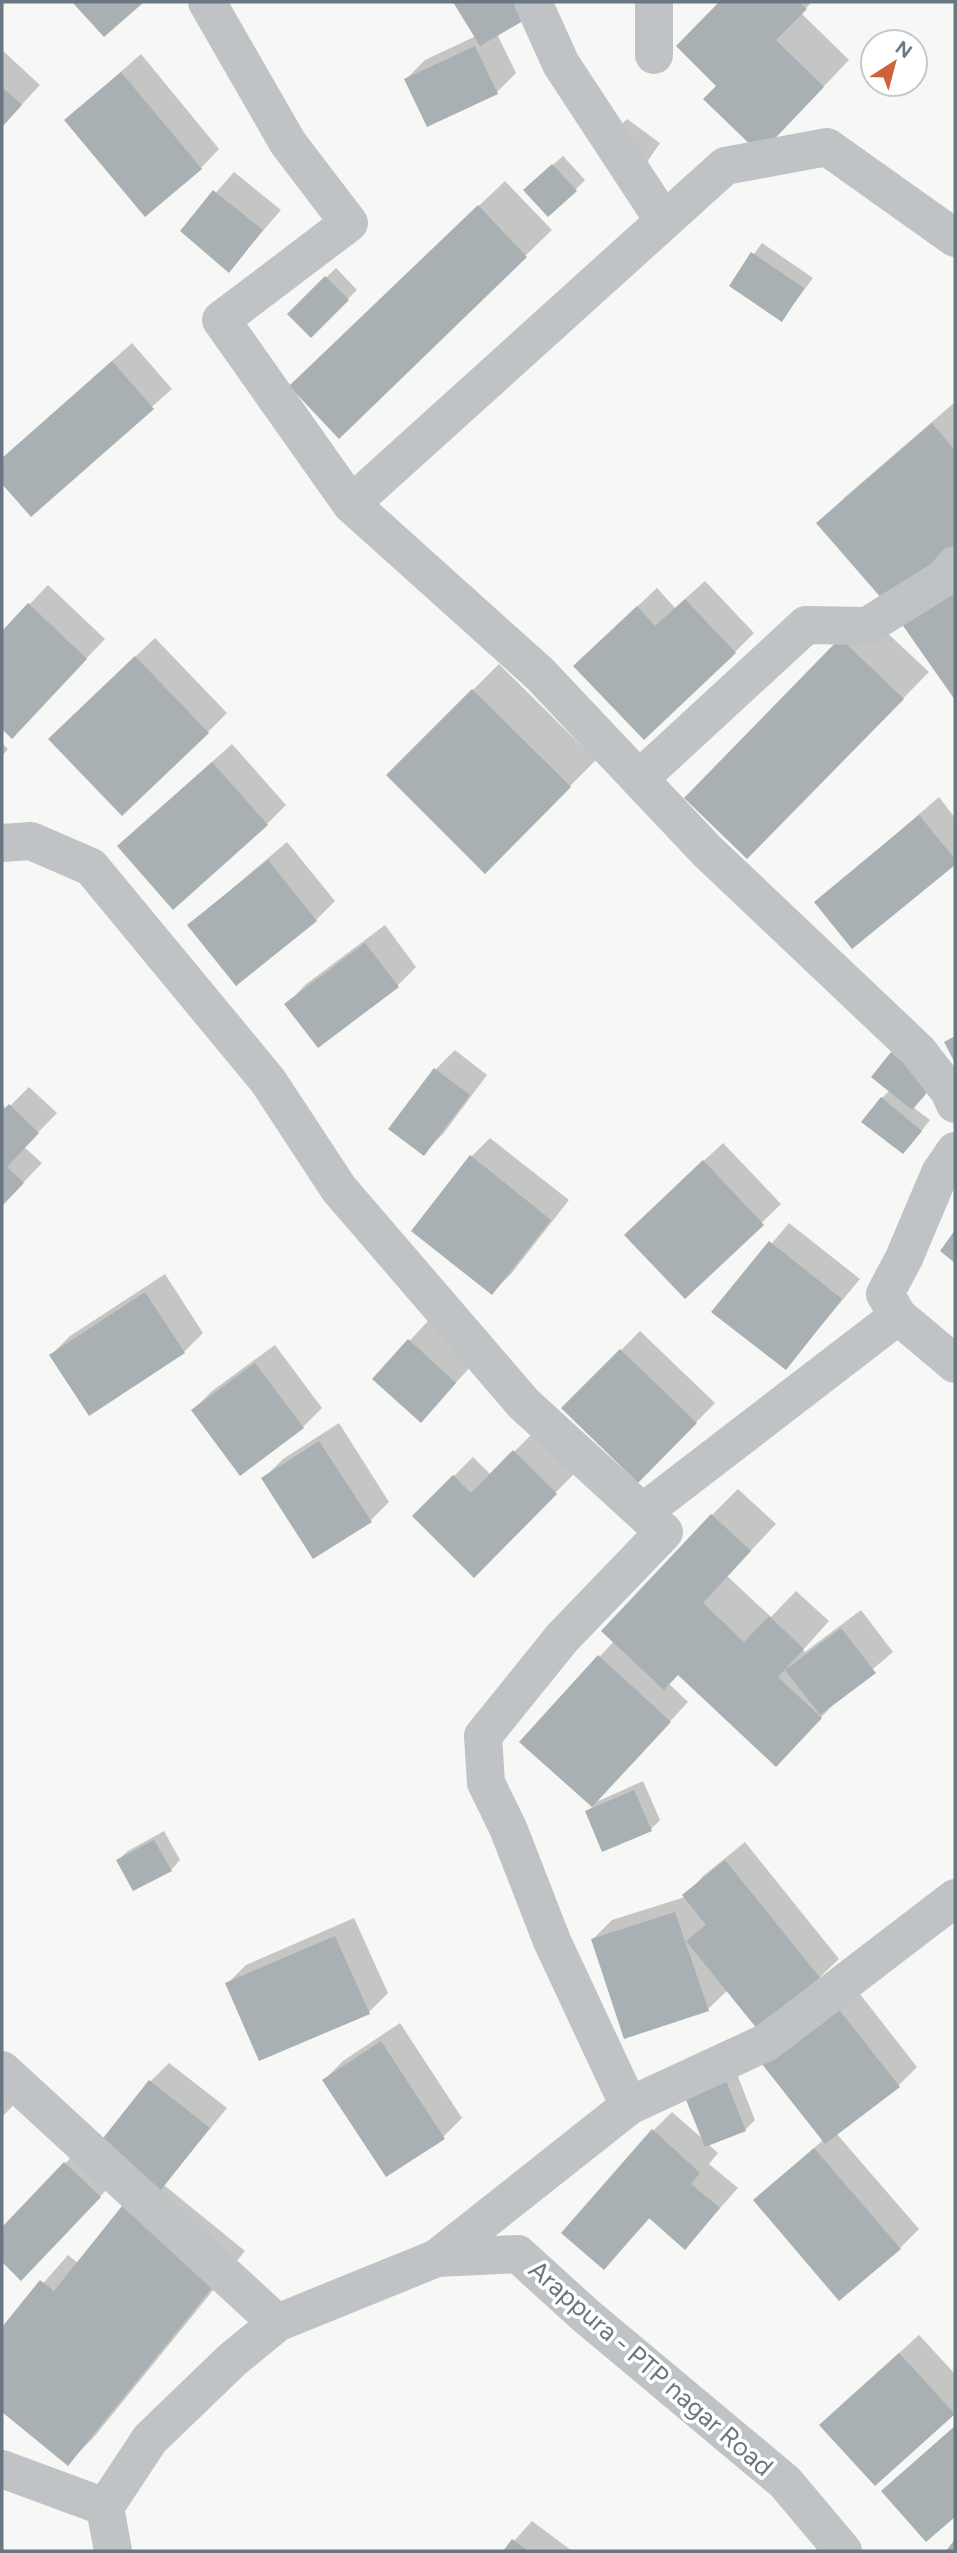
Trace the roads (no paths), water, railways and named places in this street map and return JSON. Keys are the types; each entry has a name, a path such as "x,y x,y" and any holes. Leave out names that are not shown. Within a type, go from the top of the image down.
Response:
{"street":[{"path":"207,2 288,143 349,223 221,320 351,504 540,674 707,851 918,1051 955,1104"},
{"path":"533,2 561,64 664,221"},
{"path":"654,2 654,55"},
{"path":"351,504 724,166 827,147 955,238"},
{"path":"639,779 806,625 867,626 944,578 955,565"},
{"path":"2,843 31,841 91,867 268,1081 339,1189 524,1404 664,1532 562,1638 483,1736 486,1783 508,1828 552,1941 629,2106"},
{"path":"955,1151 940,1173 904,1258 885,1294 898,1316 955,1364"},
{"path":"643,1512 898,1316"},
{"path":"437,2258 629,2106 767,2042 955,1898"},
{"path":"2,2070 277,2323"},
{"name":"Arappura - PTP nagar Road","path":"105,2507 150,2440 232,2360 277,2323 437,2258 518,2254 585,2315 785,2482 843,2551"},
{"path":"2,2469 105,2507 113,2551"}]}
